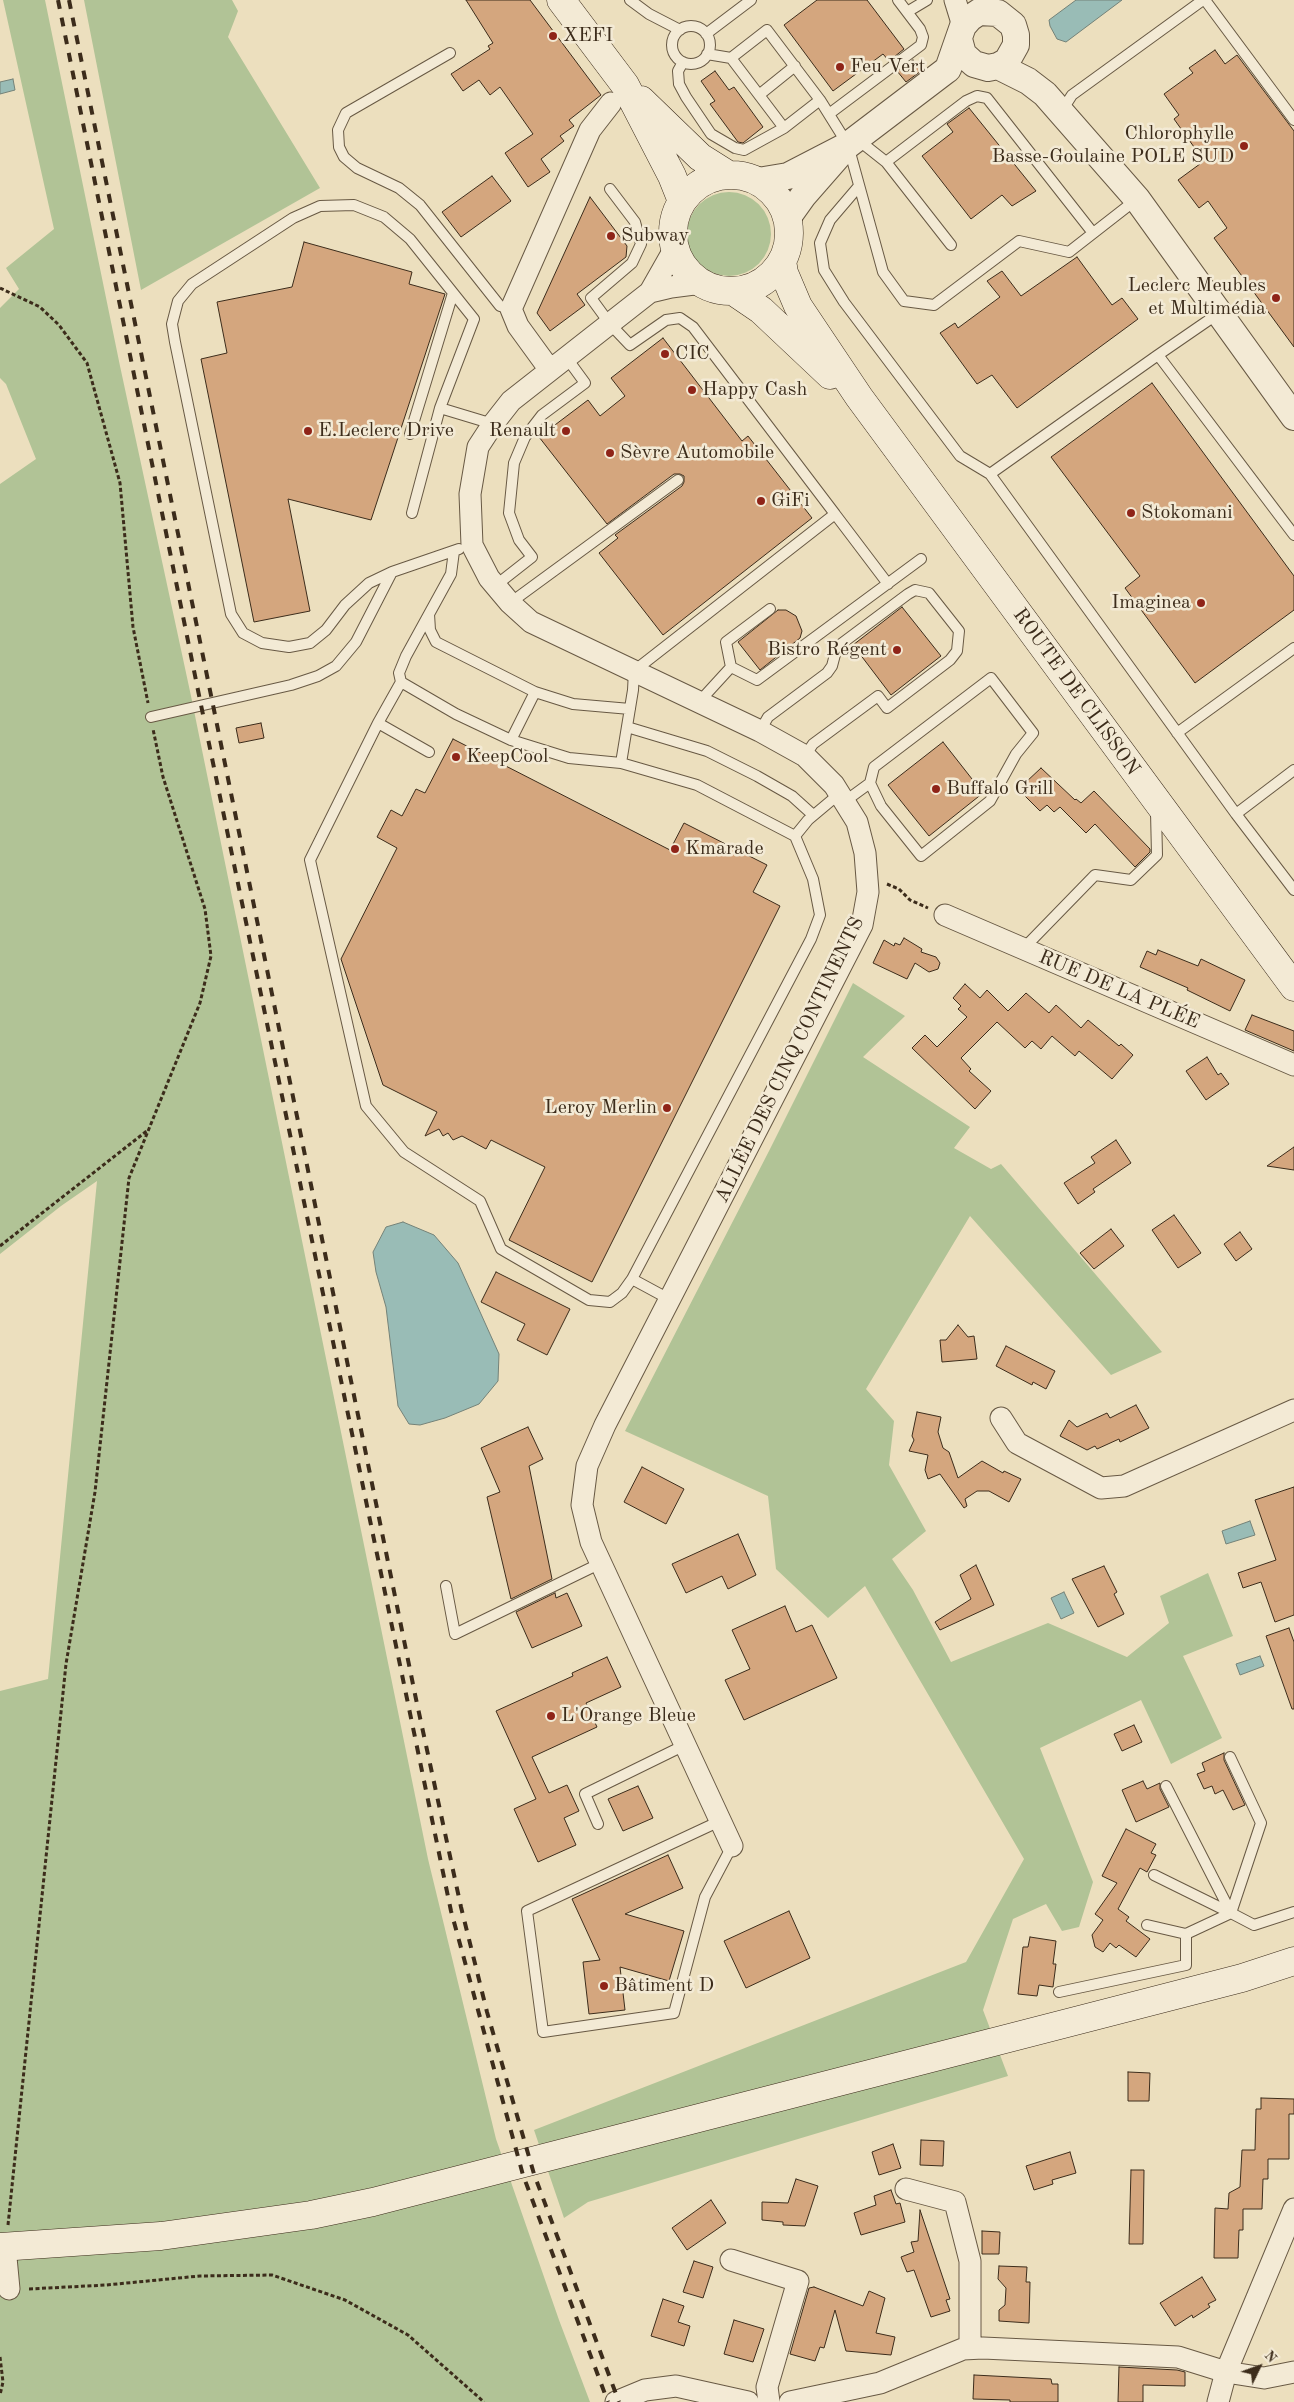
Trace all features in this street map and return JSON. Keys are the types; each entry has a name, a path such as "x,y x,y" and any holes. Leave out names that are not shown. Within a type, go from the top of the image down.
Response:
{"main road":[{"name":"ROUTE DE CLISSON","path":"561,0 618,94 672,176 682,201"},
{"name":"ROUTE DE CLISSON","path":"618,94 700,157 727,174"},
{"name":"ROUTE DE CLISSON","path":"727,174 744,175 758,181 771,190 781,203 788,217 790,232 788,247 782,261 765,281 750,288 733,291 711,288 690,274 680,262 675,248 673,232 675,216 682,201 695,186 710,178 727,174"},
{"name":"ROUTE DE CLISSON","path":"782,261 784,273 798,306 859,397 1294,987"},
{"name":"ROUTE DE CLISSON","path":"733,291 761,310 824,370 859,397"},
{"path":"3,2247 161,2236 311,2215 373,2202 1264,1972 1294,1961"},
{"path":"1264,1972 1294,1969"}],"street":[{"path":"955,0 964,54 974,64 1000,62 1046,94 1137,199 1294,417"},
{"path":"948,69 961,33 970,18 979,12 982,5 998,13 1013,25 1016,35 1000,62"},
{"path":"758,181 788,176 852,142 948,69 1000,62"},
{"path":"558,363 518,326 511,309 590,130 618,94"},
{"path":"788,217 803,196 852,142"},
{"name":"ALLÉE DES CINQ CONTINENTS","path":"675,248 650,292 511,401 493,424 478,447 463,548 510,603 531,622 699,702 805,756 842,798 857,822 865,853 868,892 862,925 669,1299 586,1466 582,1505 591,1542 732,1846"},
{"name":"ALLÉE DES CINQ CONTINENTS","path":"650,292 702,283"},
{"name":"RUE DE LA PLÉE","path":"945,915 1294,1065"},
{"path":"1001,1418 1017,1443 1101,1488 1124,1486 1294,1410"},
{"path":"906,2189 955,2202 970,2262 970,2348"},
{"path":"1218,2402 1226,2372 1294,2209"},
{"path":"3,2247 9,2289"},
{"path":"731,2260 798,2281 767,2387 768,2402"},
{"path":"790,2402 880,2383 963,2349 970,2348 1178,2358 1226,2372 1264,2378 1294,2372"},
{"path":"616,2402 645,2390 676,2386 748,2402"}],"lane":[{"path":"630,0 649,14 680,30"},
{"path":"706,34 751,0"},
{"path":"829,114 921,45 923,37 920,29 898,0"},
{"path":"907,12 927,0"},
{"path":"1060,112 1072,95 1204,0 1294,120"},
{"path":"685,27 696,27 706,34 710,46 707,54 695,63 683,62 674,53 673,46 676,34 685,27"},
{"path":"731,58 768,30 829,114 852,142 886,162 951,245"},
{"path":"450,54 346,113 338,130 339,147 344,157 357,168 399,188 420,205 500,306 511,309"},
{"path":"707,54 731,58 784,128"},
{"path":"683,62 678,71 679,84 711,134 735,148 744,150 784,128 820,100"},
{"path":"759,95 795,66"},
{"path":"886,162 966,101 977,96 987,98 1094,233"},
{"path":"852,142 859,186 883,272 904,301 934,305 1019,241 1069,252 1137,199"},
{"path":"859,186 830,220 820,243 824,270 844,302 960,456 990,474 1177,734 1294,890"},
{"path":"610,188 635,222 641,244 632,263 591,298 610,324 630,345 666,320 680,318 693,327 888,584"},
{"path":"412,513 440,408 474,318 410,239 384,216 354,205 320,206 293,218 192,284 178,301 172,324 231,614 243,633 262,643 289,647 310,643 326,630 345,605 369,583 392,572 463,548"},
{"path":"410,434 454,293"},
{"path":"990,474 1219,313"},
{"path":"1158,355 1294,535"},
{"path":"495,586 532,557 519,540 509,513 514,463 526,437 542,415 585,383 558,363"},
{"path":"440,408 493,424"},
{"path":"510,603 678,480"},
{"path":"621,763 634,672 835,514"},
{"path":"401,682 456,714 511,740 569,758 621,763 697,785 796,836 813,879 820,915 811,938 632,1279 622,1293 610,1302 589,1300 501,1249 480,1201 404,1152 366,1106 310,860 378,723 401,682 399,673 406,656 451,574 463,548"},
{"path":"731,668 757,680 921,559"},
{"path":"151,717 291,685 318,676 336,666 356,642 392,572"},
{"path":"760,732 768,718 827,673 832,666 837,647 908,594 915,590 929,593 959,631 957,651 950,660 887,708 878,696 813,744 805,756"},
{"path":"731,668 726,642 770,609"},
{"path":"429,613 430,630 436,642 534,692 573,704 630,709"},
{"path":"1177,734 1294,648"},
{"path":"699,702 731,668"},
{"path":"796,836 813,815 870,783 874,767 991,678 1033,733 1016,754 990,801 921,856 881,806 870,783"},
{"path":"511,740 534,692"},
{"path":"378,723 429,752"},
{"path":"627,728 707,751 792,796 813,815"},
{"path":"1236,814 1294,770"},
{"path":"1023,949 1095,875 1131,880 1157,855 1156,799"},
{"path":"632,1279 669,1299"},
{"path":"446,1586 455,1634 601,1563"},
{"path":"598,1824 585,1794 685,1745"},
{"path":"1147,1925 1186,1934 1232,1913 1261,1822 1230,1757"},
{"path":"1166,1786 1232,1913"},
{"path":"720,1821 527,1911 543,2032 674,2013 705,1897 732,1846"},
{"path":"1154,1875 1254,1925 1294,1912"},
{"path":"1059,1992 1186,1965 1186,1934"}],"path":[{"path":"0,288 40,307 59,325 87,363 120,483 133,627 163,777 205,909 211,956 200,1003 128,1178 95,1492 66,1664 3,2247"},
{"path":"867,881 892,885 910,900 945,915"},
{"path":"0,1246 149,1129"},
{"path":"9,2289 106,2285 200,2276 272,2275 346,2300 408,2335 484,2402"},
{"path":"0,2357 3,2382 0,2396"}],"green space":[{"path":"3,0 45,0 120,366 191,696 428,1859 496,2139 559,2320 590,2402 0,2402 0,1691 48,1679 97,1181 61,1206 0,1254 0,484 36,459 6,384 0,378 0,308 19,289 6,268 54,229"},
{"path":"84,0 232,0 238,11 228,37 320,188 141,290"},
{"path":"729,192 745,195 759,204 768,218 771,234 768,250 759,264 745,273 729,276 713,273 699,264 690,250 687,234 690,218 699,204 713,195"},
{"path":"853,983 905,1016 863,1057 970,1127 954,1148 991,1169 1001,1164 1162,1352 1111,1375 970,1216 866,1389 894,1421 889,1465 926,1531 892,1559 913,1590 951,1662 1048,1623 1127,1657 1169,1623 1160,1596 1208,1573 1233,1636 1183,1656 1222,1738 1171,1764 1141,1700 1040,1748 1093,1882 1079,1927 1062,1931 1046,1904 1013,1919 983,2010 1008,2076 588,2202 564,2218 534,2130 966,1962 1024,1859 865,1586 828,1618 776,1569 768,1496 625,1431"}],"water":[{"path":"1076,0 1122,0 1066,42 1057,39 1049,20"},
{"path":"13,79 15,90 0,94 0,82"},
{"path":"403,1222 434,1235 458,1263 499,1354 498,1381 479,1404 445,1418 420,1425 409,1424 398,1406 386,1307 376,1272 373,1252 386,1227"},
{"path":"1250,1521 1255,1535 1226,1544 1222,1531"},
{"path":"1064,1592 1074,1613 1061,1619 1051,1598"},
{"path":"1260,1656 1264,1666 1240,1675 1236,1664"}],"building":[{"path":"466,0 530,0 601,95 569,120 574,126 560,136 564,141 541,159 550,172 528,187 505,153 533,134 500,87 490,95 479,80 463,91 451,74 490,49 488,46 493,43"},
{"name":"Feu Vert","path":"817,0 867,0 904,49 889,61 883,54 833,91 784,25"},
{"name":"Chlorophylle Basse-Goulaine POLE SUD","path":"1215,50 1225,64 1237,55 1294,131 1294,347 1214,238 1227,228 1208,201 1199,208 1178,180 1204,161 1174,119 1179,115 1164,94 1193,73 1189,68"},
{"path":"913,60 921,71 906,82 897,71"},
{"path":"715,71 729,90 734,87 763,127 743,143 738,142 710,104 715,101 701,81"},
{"path":"969,108 1036,191 1012,206 1002,195 971,219 922,156 953,132 947,124"},
{"path":"492,176 511,201 461,237 442,212"},
{"path":"590,197 627,246 626,257 577,294 585,305 550,331 537,313"},
{"name":"E.Leclerc Drive","path":"304,242 412,272 409,284 445,294 371,520 288,499 310,611 254,622 201,359 227,353 217,302 292,287"},
{"path":"1077,257 1112,305 1122,298 1138,319 1017,408 992,375 977,384 940,333 955,323 958,328 1000,297 987,281 1002,271 1021,296"},
{"path":"663,338 742,441 748,436 812,518 663,635 599,553 618,538 615,535 682,486 684,476 674,474 607,524 539,437 588,400 600,416 625,396 611,378"},
{"path":"1152,383 1294,576 1294,610 1195,683 1125,588 1140,576 1051,457"},
{"name":"Bistro Régent","path":"902,607 941,656 891,695 853,645"},
{"path":"778,610 786,610 796,616 802,631 800,638 760,670 738,642"},
{"path":"261,723 264,738 239,743 236,728"},
{"path":"453,739 670,850 684,823 767,865 753,892 780,906 592,1282 509,1240 545,1167 491,1140 486,1149 462,1136 453,1140 448,1133 443,1136 439,1129 425,1136 437,1112 383,1085 341,959 397,848 377,837 391,810 402,816 416,789 425,793"},
{"name":"Buffalo Grill","path":"943,742 983,793 929,836 888,785"},
{"path":"1041,768 1075,800 1081,803 1094,791 1150,849 1150,852 1135,867 1095,824 1086,833 1060,807 1054,812 1047,805 1040,811 1023,794 1030,788 1025,783"},
{"path":"904,938 922,949 921,952 936,957 940,963 938,969 929,972 915,963 907,979 873,963 884,940 894,946 895,943 900,945"},
{"path":"1158,950 1198,966 1201,959 1245,980 1230,1011 1187,990 1188,988 1140,967 1147,951 1156,955"},
{"path":"965,984 980,998 987,990 1008,1011 1026,993 1049,1013 1056,1005 1081,1028 1088,1020 1133,1055 1112,1079 1079,1051 1075,1056 1052,1036 1041,1049 1032,1041 1025,1048 997,1022 961,1058 971,1069 969,1071 991,1091 975,1109 912,1048 925,1035 937,1047 967,1017 958,1009 961,1006 953,998"},
{"path":"1252,1015 1294,1031 1294,1051 1245,1030"},
{"path":"1207,1057 1218,1075 1221,1073 1229,1084 1206,1100 1186,1071"},
{"path":"1116,1140 1131,1163 1093,1189 1095,1192 1078,1204 1064,1183 1095,1163 1091,1157"},
{"path":"1294,1147 1294,1170 1267,1166"},
{"path":"1174,1215 1201,1253 1178,1268 1152,1230"},
{"path":"1111,1229 1124,1246 1094,1269 1080,1253"},
{"path":"1240,1232 1252,1249 1236,1261 1224,1244"},
{"path":"496,1272 570,1309 547,1355 517,1340 525,1324 481,1302"},
{"path":"958,1325 968,1337 974,1336 977,1359 942,1362 940,1340 946,1340"},
{"path":"1006,1346 1055,1371 1046,1389 1033,1382 1032,1385 996,1366"},
{"path":"1136,1405 1149,1428 1120,1442 1119,1439 1097,1449 1095,1446 1087,1450 1060,1436 1069,1420 1077,1427 1107,1413 1110,1418"},
{"path":"917,1412 941,1417 938,1432 943,1448 949,1452 958,1478 982,1461 1003,1473 1004,1471 1021,1479 1009,1502 989,1491 977,1491 965,1499 967,1506 964,1508 940,1474 928,1479 925,1470 928,1455 909,1451 914,1440 912,1436"},
{"path":"528,1427 543,1459 529,1466 552,1579 511,1599 487,1497 500,1492 481,1448"},
{"path":"642,1467 684,1489 666,1524 624,1502"},
{"path":"1294,1487 1294,1615 1275,1622 1261,1582 1243,1588 1238,1573 1276,1560 1255,1500"},
{"path":"738,1534 756,1575 728,1589 722,1576 686,1593 672,1564"},
{"path":"976,1565 994,1605 940,1630 935,1622 971,1599 960,1575"},
{"path":"1104,1566 1117,1592 1114,1594 1124,1614 1098,1627 1072,1579"},
{"path":"555,1593 556,1598 567,1593 582,1626 532,1648 516,1612"},
{"path":"785,1606 796,1632 812,1625 837,1678 744,1720 725,1680 750,1669 732,1630"},
{"path":"1289,1628 1294,1642 1294,1709 1292,1709 1266,1636"},
{"path":"607,1657 621,1687 586,1703 597,1727 532,1757 549,1793 567,1785 579,1811 564,1818 576,1845 538,1862 514,1809 536,1799 496,1711 573,1676 572,1673"},
{"path":"1134,1725 1142,1742 1122,1751 1114,1734"},
{"path":"1224,1753 1224,1760 1245,1805 1233,1810 1223,1790 1215,1794 1212,1786 1204,1789 1197,1774 1205,1771 1202,1763"},
{"path":"1143,1781 1147,1789 1160,1783 1160,1789 1169,1807 1136,1822 1122,1790"},
{"path":"638,1786 653,1818 623,1831 608,1799"},
{"path":"1126,1829 1156,1844 1151,1853 1156,1855 1147,1872 1140,1868 1118,1909 1129,1917 1126,1921 1150,1939 1136,1957 1119,1945 1116,1948 1110,1943 1103,1952 1095,1947 1092,1935 1103,1920 1095,1914 1117,1883 1102,1876"},
{"path":"668,1855 683,1888 625,1914 684,1931 669,1981 620,1967 625,2010 589,2014 583,1962 600,1960 572,1899"},
{"path":"789,1911 810,1958 746,1988 724,1941"},
{"path":"1030,1937 1056,1941 1053,1987 1039,1985 1037,1996 1018,1994 1023,1947 1028,1947"},
{"path":"1128,2072 1150,2073 1149,2101 1128,2101"},
{"path":"1261,2098 1294,2099 1294,2114 1289,2114 1289,2159 1268,2159 1268,2179 1263,2179 1262,2209 1243,2209 1243,2230 1239,2230 1238,2258 1214,2258 1215,2208 1228,2209 1229,2193 1240,2187 1242,2150 1255,2150 1256,2109 1261,2109"},
{"path":"921,2140 944,2141 943,2166 920,2165"},
{"path":"893,2144 901,2168 879,2175 872,2152"},
{"path":"1070,2152 1076,2173 1052,2180 1053,2184 1034,2190 1026,2166"},
{"path":"1131,2170 1144,2170 1143,2244 1129,2244"},
{"path":"796,2179 818,2186 805,2226 783,2225 783,2222 762,2220 762,2202 788,2203"},
{"path":"891,2190 896,2204 900,2203 905,2222 861,2235 854,2213 876,2205 874,2196"},
{"path":"711,2200 726,2223 687,2250 672,2228"},
{"path":"920,2210 950,2299 946,2300 950,2311 931,2317 914,2270 907,2272 901,2257 914,2252 911,2242 918,2241"},
{"path":"982,2231 1000,2232 999,2254 982,2254"},
{"path":"694,2261 713,2267 703,2298 683,2292"},
{"path":"999,2266 1027,2267 1026,2282 1030,2282 1029,2323 999,2321 999,2310 1005,2305 1006,2288 998,2279"},
{"path":"1202,2277 1216,2300 1208,2304 1210,2307 1193,2318 1192,2315 1175,2326 1160,2303"},
{"path":"814,2287 863,2306 869,2291 885,2298 876,2333 895,2337 891,2355 846,2351 835,2310 824,2348 820,2347 815,2361 790,2354 809,2288"},
{"path":"663,2299 684,2306 678,2322 690,2326 684,2346 651,2336"},
{"path":"734,2320 764,2329 753,2362 724,2354"},
{"path":"1119,2367 1185,2372 1185,2386 1143,2385 1143,2402 1118,2402"},
{"path":"974,2375 1051,2379 1052,2384 1058,2384 1058,2402 1010,2402 1010,2400 973,2399"}],"railway":[{"path":"58,0 201,705 451,1911 523,2175 608,2402"},
{"path":"69,0 416,1699 461,1907 487,2012 534,2174 619,2402"}],"place":[{"name":"XEFI","path":"553,36"},
{"name":"Feu Vert","path":"840,67"},
{"name":"Chlorophylle Basse-Goulaine POLE SUD","path":"1244,146"},
{"name":"Subway","path":"611,236"},
{"name":"Leclerc Meubles et Multimédia","path":"1276,298"},
{"name":"CIC","path":"665,354"},
{"name":"Happy Cash","path":"692,390"},
{"name":"E.Leclerc Drive","path":"308,431"},
{"name":"Renault","path":"566,431"},
{"name":"Sèvre Automobile","path":"610,453"},
{"name":"GiFi","path":"761,501"},
{"name":"Stokomani","path":"1131,513"},
{"name":"Imaginea","path":"1201,603"},
{"name":"Bistro Régent","path":"897,650"},
{"name":"KeepCool","path":"456,757"},
{"name":"Buffalo Grill","path":"936,789"},
{"name":"Kmarade","path":"675,849"},
{"name":"Leroy Merlin","path":"667,1108"},
{"name":"L'Orange Bleue","path":"551,1716"},
{"name":"Bâtiment D","path":"604,1986"}]}
